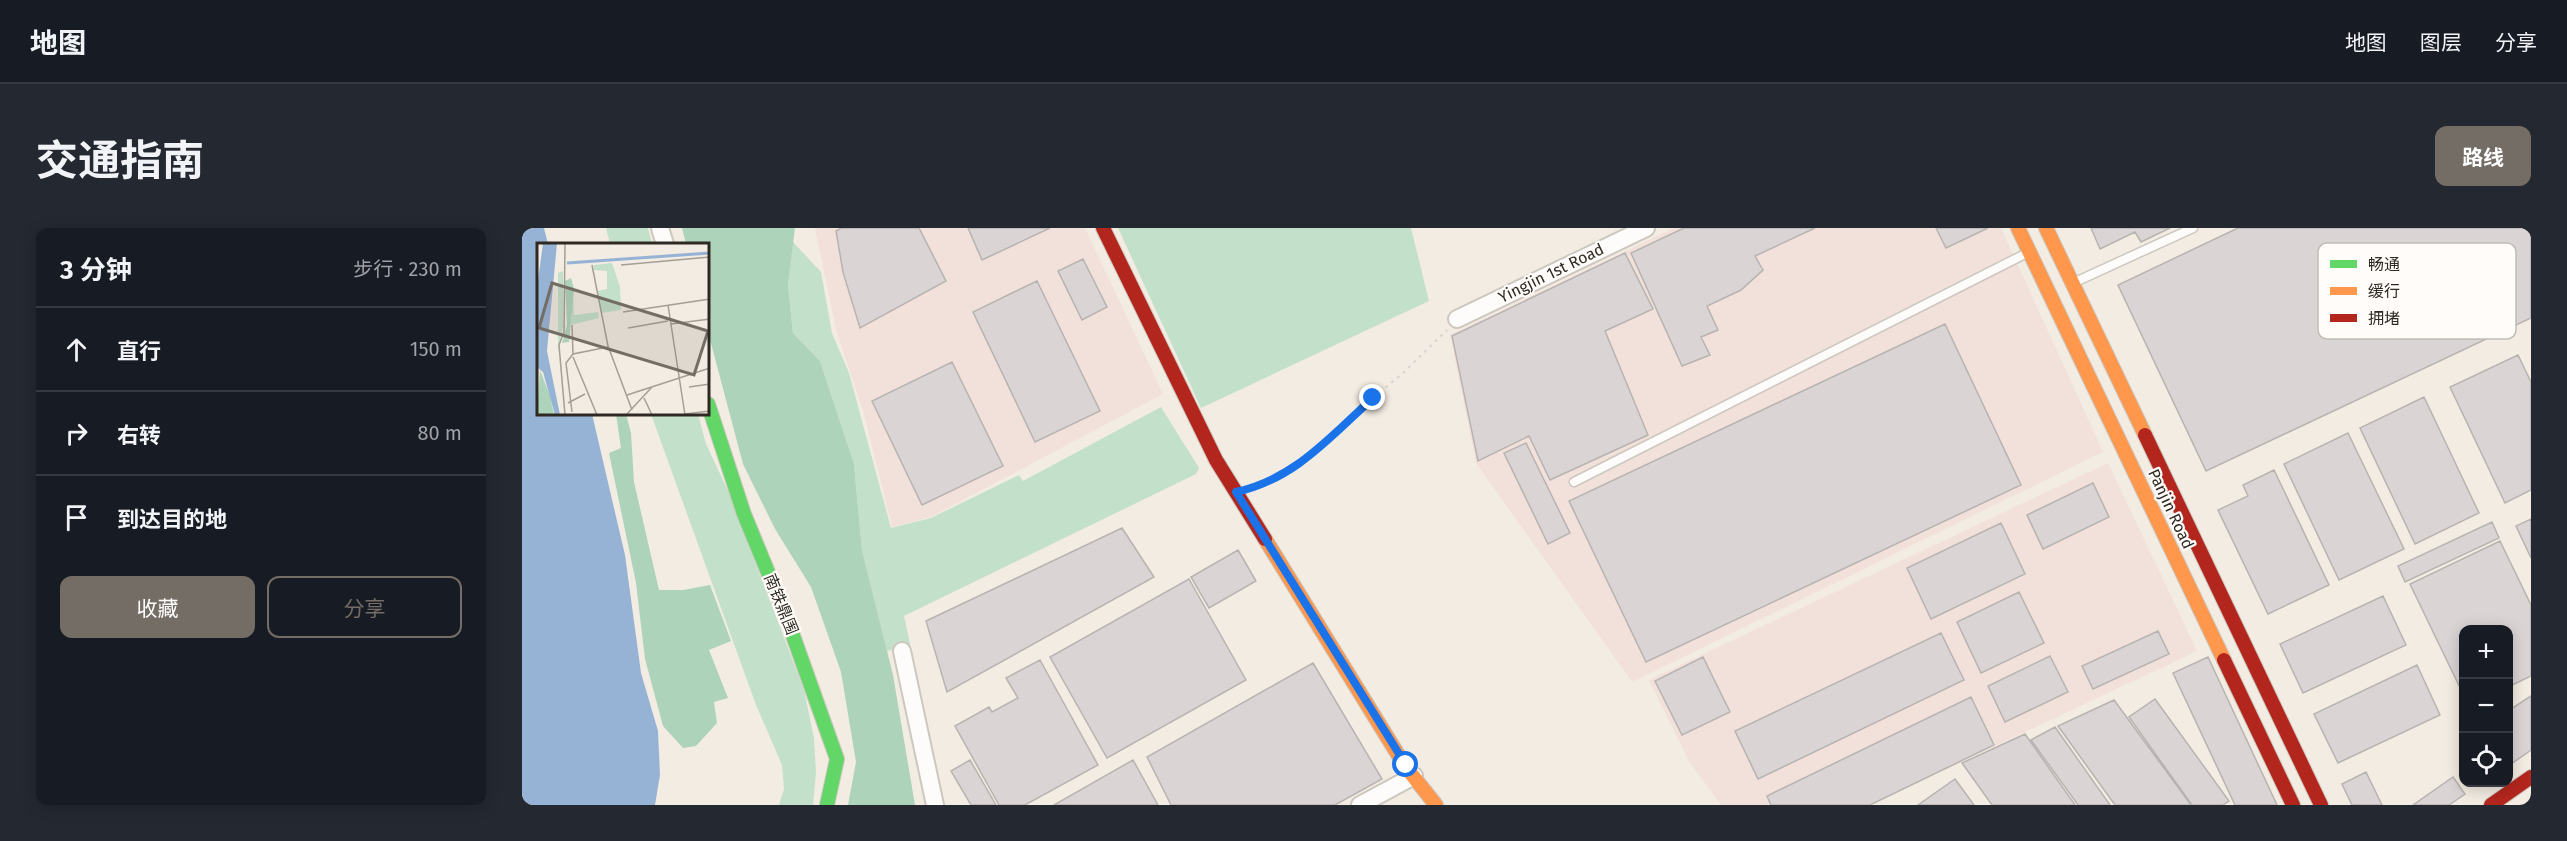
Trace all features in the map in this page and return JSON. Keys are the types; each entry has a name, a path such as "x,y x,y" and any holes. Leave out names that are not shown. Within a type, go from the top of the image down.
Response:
{"street":[{"path":"660,228 664,243"},
{"path":"1103,228 1216,460 1414,776 1436,805"},
{"name":"Yingjin 1st Road","path":"1457,319 1646,228"},
{"name":"Panjin Road","path":"2018,228 2293,805"},
{"name":"Panjin Road","path":"2046,228 2321,805"},
{"name":"南铁鼎围","path":"710,410 744,514 786,616 837,759 827,805"},
{"path":"902,651 935,805"},
{"path":"1360,805 1414,776"},
{"path":"2491,805 2531,777"}],"lane":[{"path":"2072,283 2193,228"},
{"path":"1574,482 2029,252"}],"path":[{"path":"1236,492 1260,487 1303,463 1373,398 1403,374 1457,319"}],"shaded area":[{"path":"815,228 1085,228 1163,394 931,517 892,527 864,414 837,333"},
{"path":"1674,228 2001,228 2103,452 1632,682 1476,463 1450,335"},
{"path":"2108,463 2197,651 1870,805 1721,805 1689,761 1649,680"}],"green space":[{"path":"606,228 648,228 652,243 610,243"},
{"path":"682,228 795,228 788,285 793,333 820,361 854,464 862,550 893,675 915,805 848,805 856,762 841,672 811,587 775,529 743,464 710,340 710,243 686,243"},
{"path":"1118,228 1411,228 1429,301 1201,408"},
{"path":"793,242 821,272 832,333 849,373 891,528 931,518 1019,475 1023,481 1161,407 1199,468 1196,474 904,616 910,644 887,651 862,550 854,464 820,361 793,333 788,285"},
{"path":"616,416 627,416 631,433 634,482 659,590 683,590 710,585 731,641 709,650 728,698 714,702 717,723 696,746 683,748 663,726 645,659 636,583 609,453 621,448"},
{"path":"652,416 699,416 706,444 729,493 804,690 814,738 816,772 813,805 779,805 784,789 782,765 756,705"}],"water":[{"path":"522,228 544,228 548,243 537,243 537,416 592,416 625,555 641,673 658,731 660,775 655,805 522,805"}],"building":[{"path":"841,228 919,228 946,281 860,328 843,272 836,231"},
{"path":"968,228 1050,228 982,260"},
{"path":"1684,228 1815,228 1755,256 1763,270 1741,290 1707,306 1718,330 1701,337 1710,355 1682,366 1631,253"},
{"path":"1936,228 1988,228 1946,248"},
{"path":"2091,228 2170,228 2141,242 2135,232 2100,249"},
{"path":"2238,228 2531,228 2531,318 2516,325 2516,243 2318,243 2318,339 2486,339 2206,471 2118,285"},
{"path":"1625,253 1653,309 1605,331 1648,435 1550,480 1529,436 1478,461 1452,336"},
{"path":"1083,259 1107,307 1082,320 1058,271"},
{"path":"1037,281 1100,411 1035,442 973,312"},
{"path":"1945,324 2021,485 1646,662 1569,501"},
{"path":"2518,355 2531,382 2531,490 2505,503 2450,387"},
{"path":"952,362 1003,466 922,505 872,401"},
{"path":"2424,397 2479,513 2415,544 2360,428"},
{"path":"2348,433 2404,549 2339,580 2284,464"},
{"path":"1526,443 1570,533 1548,544 1504,453"},
{"path":"2274,470 2329,585 2268,614 2218,510 2248,496 2243,485"},
{"path":"2093,483 2109,517 2043,549 2027,515"},
{"path":"2531,519 2531,558 2516,526"},
{"path":"2492,522 2499,538 2405,582 2398,566"},
{"path":"2001,523 2025,574 1931,619 1907,568"},
{"path":"1122,528 1154,577 947,692 926,621"},
{"path":"2500,541 2531,605 2531,676 2513,685 2513,625 2459,625 2459,686 2410,584"},
{"path":"1238,550 1256,581 1209,608 1191,577"},
{"path":"1189,579 1246,680 1107,758 1050,657"},
{"path":"2019,592 2044,643 1981,673 1957,622"},
{"path":"2383,596 2406,645 2303,693 2280,644"},
{"path":"2158,631 2169,654 2093,689 2082,666"},
{"path":"1941,633 1964,680 1758,779 1735,731"},
{"path":"2050,656 2068,692 2005,722 1988,686"},
{"path":"1703,657 1730,712 1682,735 1655,681"},
{"path":"2208,657 2277,805 2235,805 2173,673"},
{"path":"1040,660 1098,765 1025,805 999,805 955,726 989,707 992,712 1018,698 1006,678"},
{"path":"1313,663 1382,779 1335,805 1171,805 1147,757"},
{"path":"2417,665 2440,715 2338,763 2314,714"},
{"path":"2531,696 2531,750 2513,763 2513,733 2513,708"},
{"path":"1971,697 1994,745 1870,805 1771,805 1767,796"},
{"path":"2155,699 2229,801 2223,805 2192,805 2129,717"},
{"path":"2114,700 2191,805 2115,805 2058,726"},
{"path":"2055,727 2110,805 2078,805 2031,740"},
{"path":"2025,734 2075,805 1992,805 1962,763"},
{"path":"970,760 996,805 971,805 951,771"},
{"path":"1133,760 1158,805 1054,805"},
{"path":"2366,772 2382,805 2352,805 2342,784"},
{"path":"2453,777 2465,794 2449,805 2413,805"},
{"path":"1955,779 1974,805 1918,805"}],"traffic: fast":[{"path":"710,410 744,514 786,616 837,759 827,805"}],"traffic: slow":[{"path":"2018,228 2224,660"},
{"path":"2046,228 2145,435"},
{"path":"1265,539 1405,766 1436,805"}],"traffic: jam":[{"path":"1103,228 1216,460 1265,539"},
{"path":"2145,435 2321,805"},
{"path":"2224,660 2293,805"},
{"path":"2491,805 2531,777"}],"route":[{"path":"1373,398 1303,463 1260,487 1236,492 1406,765"}]}
